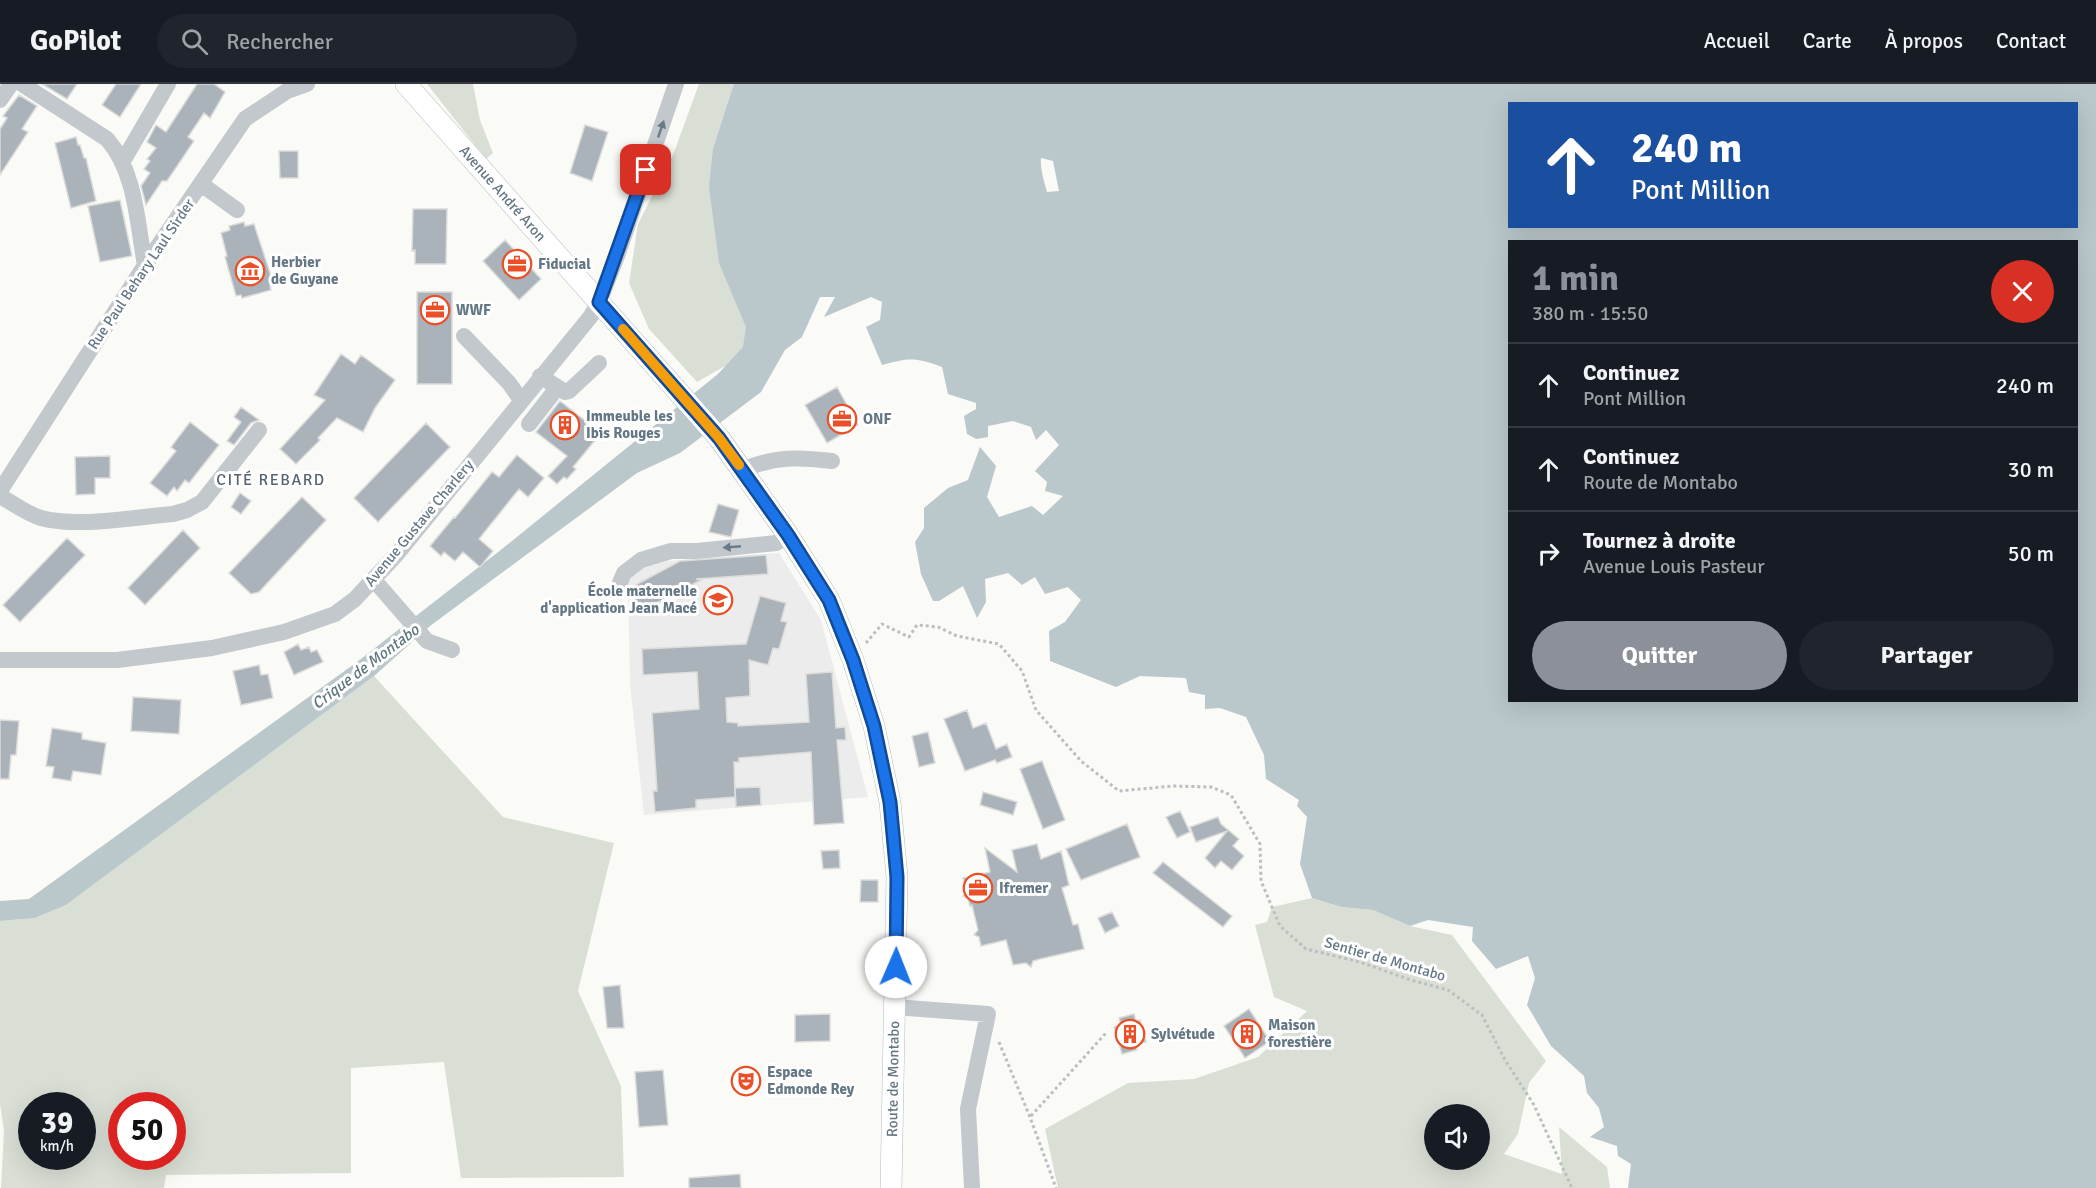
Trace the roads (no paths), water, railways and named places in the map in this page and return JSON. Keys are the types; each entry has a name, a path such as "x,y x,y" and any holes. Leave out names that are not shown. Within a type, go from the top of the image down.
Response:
{"main road":[{"name":"Avenue André Aron","path":"406,84 599,302"},
{"name":"Route de Montabo","path":"599,302 719,438 742,470 788,535 829,600 853,660 874,726 890,802 897,877 891,1188"}],"street":[{"path":"0,100 11,84"},
{"path":"22,84 107,140 123,161 131,189 145,265"},
{"path":"123,161 168,84"},
{"name":"Rue Paul Behary Laul Sirder","path":"0,491 145,265 245,119 287,91 307,84"},
{"name":"Avenue Gustave Charlery","path":"0,660 117,660 212,648 284,632 335,614 355,599 397,554 591,315 599,302 617,256 676,84"},
{"path":"201,184 237,210"},
{"path":"464,336 509,383 521,400"},
{"path":"540,376 565,392 569,391 599,363"},
{"path":"529,424 556,388"},
{"path":"0,496 31,514 51,520 78,522 173,514 202,502 260,430"},
{"path":"742,470 762,462 785,458 832,461"},
{"path":"619,585 624,573 640,560 671,551 697,551 776,543 788,535"},
{"path":"374,580 427,641 452,650"},
{"path":"894,1006 988,1014 968,1109 972,1188"}],"water":[{"name":"Crique de Montabo","path":"734,84 2096,84 2096,1188 1628,1188 1631,1164 1618,1156 1617,1146 1590,1137 1604,1127 1599,1108 1587,1093 1584,1076 1551,1046 1527,1005 1535,978 1528,956 1496,969 1472,941 1473,927 1428,920 1410,926 1373,910 1341,907 1312,898 1300,864 1307,817 1297,806 1299,800 1266,779 1264,755 1246,717 1220,708 1205,709 1205,695 1189,692 1186,678 1140,676 1116,687 1050,661 1049,631 1065,622 1081,600 1068,587 1045,594 1035,577 1022,585 1008,573 985,579 986,602 977,618 963,586 939,601 933,601 921,574 915,542 924,528 924,508 948,488 968,480 980,447 996,466 987,497 999,517 1032,506 1043,515 1063,496 1045,491 1047,482 1035,471 1059,445 1046,430 1036,440 1031,427 1013,421 988,426 988,437 976,439 967,434 964,416 976,409 976,403 948,394 942,367 925,361 912,360 882,365 866,327 880,320 882,302 871,297 824,317 835,297 820,297 802,337 785,350 761,392 680,453 637,473 430,626 374,676 66,905 35,918 0,921 0,901 29,899 357,662 502,549 718,374 743,347 746,327 719,263 709,187 713,149","holes":["1041,158 1053,161 1059,191 1047,192 1042,175"]}],"place":[{"name":"Fiducial","path":"517,264"},
{"name":"Herbier de Guyane","path":"250,271"},
{"name":"WWF","path":"435,310"},
{"name":"ONF","path":"842,419"},
{"name":"Immeuble les Ibis Rouges","path":"565,425"},
{"name":"École maternelle d'application Jean Macé","path":"718,600"},
{"name":"Ifremer","path":"978,888"},
{"name":"Sylvétude","path":"1130,1034"},
{"name":"Maison forestière","path":"1247,1034"},
{"name":"Espace Edmonde Rey","path":"746,1081"}],"district":[{"name":"CITÉ REBARD","path":"271,479"}]}
